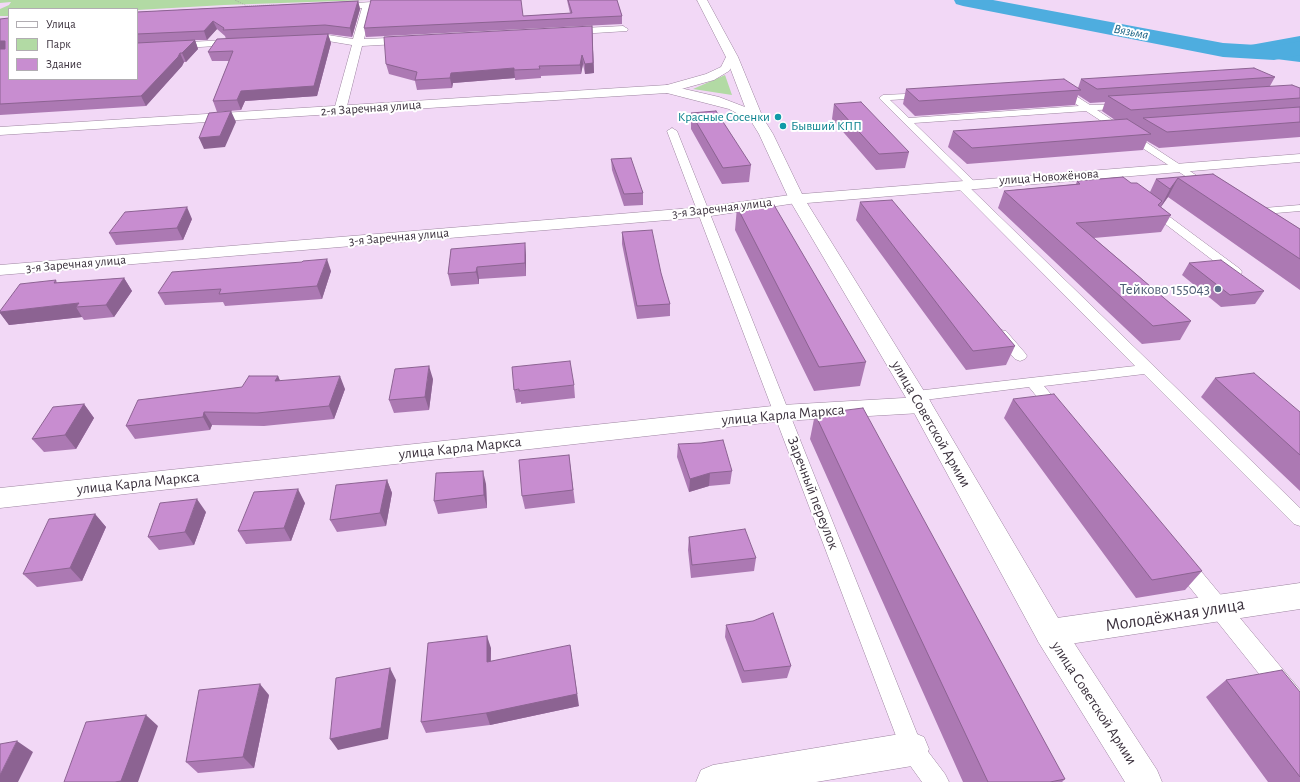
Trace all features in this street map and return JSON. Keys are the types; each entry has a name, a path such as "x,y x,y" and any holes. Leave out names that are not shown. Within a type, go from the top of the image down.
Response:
{"street":[{"path":"320,7 453,0"},
{"name":"улица Советской Армии","path":"702,0 732,57 756,118 766,134 797,199 918,400 1050,633 1145,782"},
{"path":"340,110 368,4"},
{"path":"553,33 623,29"},
{"path":"289,40 328,38 357,43 427,39"},
{"path":"138,48 257,42"},
{"name":"2-я Заречная улица","path":"0,131 667,89 692,84 725,69 732,57"},
{"path":"667,89 734,106 756,118"},
{"name":"улица Новожёнова","path":"797,199 966,184 1300,158"},
{"name":"3-я Заречная улица","path":"0,270 704,212 797,199"},
{"name":"улица Карла Маркса","path":"0,498 782,413 918,400"},
{"name":"Молодёжная улица","path":"1050,633 1300,596"},
{"path":"713,782 912,749"}],"lane":[{"path":"1072,86 1053,87 1217,192"},
{"path":"930,95 882,98 931,144 966,184 1148,369 1300,519"},
{"path":"907,121 1135,105"},
{"path":"1106,131 1137,129"},
{"name":"Заречный переулок","path":"672,131 912,749 937,782"},
{"path":"931,144 946,143"},
{"path":"1103,173 1116,183"},
{"path":"883,191 893,204"},
{"path":"1141,201 1242,277"},
{"path":"1261,221 1245,210 1300,208"},
{"path":"995,326 1020,356"},
{"path":"918,400 1033,382 1148,369"},
{"path":"1033,382 1068,424"},
{"path":"1174,553 1300,707"}],"path":[{"path":"236,0 247,6 277,5"}],"green space":[{"path":"0,0 367,0 224,5 138,10 138,8 8,8 8,16 0,16 0,9 9,5 11,2 0,3"},
{"path":"725,75 732,95 693,89"}],"water":[{"path":"1300,36 1300,62 1252,56 1223,50"}],"building":[{"path":"371,0 521,0 523,16 572,13 568,0 617,0 622,16 364,28"},
{"path":"358,1 350,28 325,25 223,30 224,28 213,21 204,31 138,34 138,12"},
{"path":"8,18 8,80 138,80 138,43 195,40 182,53 180,53 178,57 141,96 0,104 0,49 5,49 5,41 0,41 0,19"},
{"path":"592,26 593,63 585,64 582,55 580,65 539,66 540,69 514,70 514,68 451,73 450,78 415,80 417,72 386,64 384,37"},
{"path":"328,34 314,86 241,91 237,100 213,101 233,51 208,52 217,39"},
{"path":"1254,68 1275,77 1097,89 1081,79"},
{"path":"1064,79 1081,90 919,101 906,89"},
{"path":"1292,85 1300,88 1300,98 1131,110 1108,96"},
{"path":"861,102 909,152 879,154 834,104"},
{"path":"1300,107 1300,122 1167,132 1143,118"},
{"path":"231,111 220,136 199,138 209,113"},
{"path":"716,111 751,165 723,168 691,113"},
{"path":"1127,119 1151,134 972,148 953,131"},
{"path":"631,158 643,193 624,194 611,159"},
{"path":"1213,174 1300,229 1300,259 1178,178 1170,189 1156,179"},
{"path":"1123,177 1131,183 1137,183 1162,201 1158,205 1171,215 1076,223 1191,321 1153,326 1004,191 1080,184 1077,181"},
{"path":"892,200 1015,346 973,351 860,202"},
{"path":"774,205 866,362 819,367 737,207"},
{"path":"187,207 177,228 109,233 125,212"},
{"path":"652,230 661,273 670,304 637,306 622,232"},
{"path":"525,243 525,263 477,267 476,272 448,274 451,249"},
{"path":"327,259 317,286 219,294 221,289 158,293 172,272"},
{"path":"1221,260 1264,291 1230,295 1189,263"},
{"path":"124,278 106,305 76,307 79,303 0,312 20,284 56,280 54,283"},
{"path":"570,361 574,385 519,391 519,389 514,390 512,367"},
{"path":"429,366 425,397 389,400 395,369"},
{"path":"1254,373 1300,412 1300,455 1215,378"},
{"path":"249,376 278,376 275,381 340,376 329,406 257,413 204,412 203,417 126,426 138,400 242,387"},
{"path":"1054,394 1202,571 1152,580 1013,399"},
{"path":"84,404 65,435 32,439 53,407"},
{"path":"863,408 1065,779 1050,782 988,782 815,414"},
{"path":"723,440 732,471 710,473 690,479 678,444"},
{"path":"569,455 573,490 522,496 519,460"},
{"path":"483,471 484,495 434,501 436,473"},
{"path":"387,480 380,513 330,520 336,485"},
{"path":"298,489 284,528 238,531 254,492"},
{"path":"197,499 185,532 148,537 160,503"},
{"path":"95,514 70,568 23,574 49,519"},
{"path":"745,529 756,558 692,565 689,537"},
{"path":"773,613 791,666 744,671 726,625 753,621"},
{"path":"487,636 487,662 570,645 577,694 486,713 421,722 428,643"},
{"path":"390,668 381,728 330,739 336,678"},
{"path":"1282,670 1300,692 1300,777 1226,680"},
{"path":"260,684 243,757 186,762 199,690"},
{"path":"146,715 121,781 64,782 86,722"},
{"path":"17,741 0,775 0,744"}],"waterway":[{"name":"Вязьма","path":"963,0 1223,50 1274,53 1300,48"}],"place":[{"name":"Красные Сосенки","path":"778,117"},
{"name":"Бывший КПП","path":"783,126"},
{"name":"Тейково 155043","path":"1218,289"}]}
